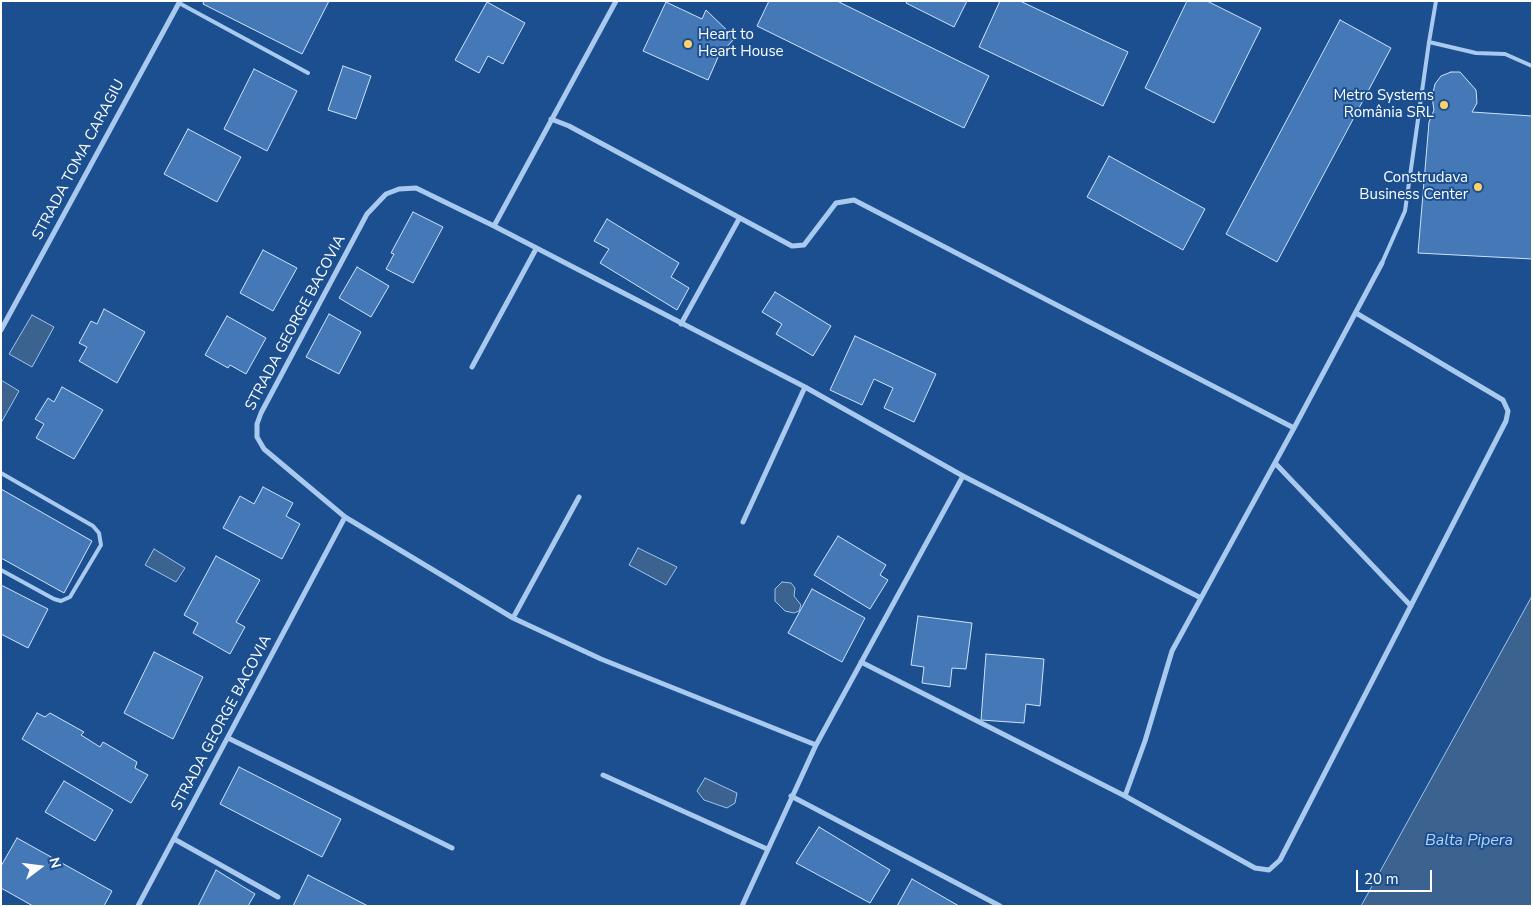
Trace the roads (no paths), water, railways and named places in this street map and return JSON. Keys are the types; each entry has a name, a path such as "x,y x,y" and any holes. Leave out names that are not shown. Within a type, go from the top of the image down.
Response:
{"street":[{"path":"494,226 616,1"},
{"name":"STRADA TOMA CARAGIU","path":"1,330 179,2"},
{"path":"551,119 569,126 792,246 804,245 836,203 854,200 1294,428"},
{"name":"STRADA GEORGE BACOVIA","path":"138,906 345,517 264,449 257,437 257,424 261,413 367,214 386,194 399,189 416,188 494,226 805,387 963,476 1200,597"},
{"path":"682,324 739,218"},
{"path":"472,368 536,249"},
{"path":"1125,796 1145,741 1172,651 1382,263"},
{"path":"861,662 1125,796 1255,868 1269,870 1280,860 1506,421 1508,411 1503,400 1356,313"},
{"path":"743,522 805,387"},
{"path":"1275,463 1411,606"},
{"path":"742,906 816,745 963,476"},
{"path":"513,618 579,497"},
{"path":"345,517 513,618 600,659 816,745"},
{"path":"228,738 452,848"},
{"path":"603,775 767,849"},
{"path":"791,796 1000,906"},
{"path":"174,839 278,897"}],"lane":[{"path":"1382,263 1406,211 1436,1"},
{"path":"179,2 308,73"},
{"path":"1429,42 1476,53 1505,54 1532,66"},
{"path":"1,473 93,526 99,533 101,545 70,597 61,601 54,600 1,570"}],"water":[{"path":"32,315 54,327 32,367 9,354"},
{"path":"1,380 19,391 1,423"},
{"path":"638,548 677,567 666,585 629,565"},
{"path":"154,549 185,568 176,582 145,565"},
{"path":"782,582 791,583 795,588 794,596 801,605 799,611 794,613 785,611 775,601 775,589"},
{"name":"Balta Pipera","path":"1532,596 1532,906 1361,906"},
{"path":"705,778 737,793 735,803 727,808 704,800 697,791"}],"place":[{"name":"Heart to Heart House","path":"688,44"},
{"name":"Metro Systems România SRL","path":"1444,105"},
{"name":"Construdava Business Center","path":"1478,187"}]}
